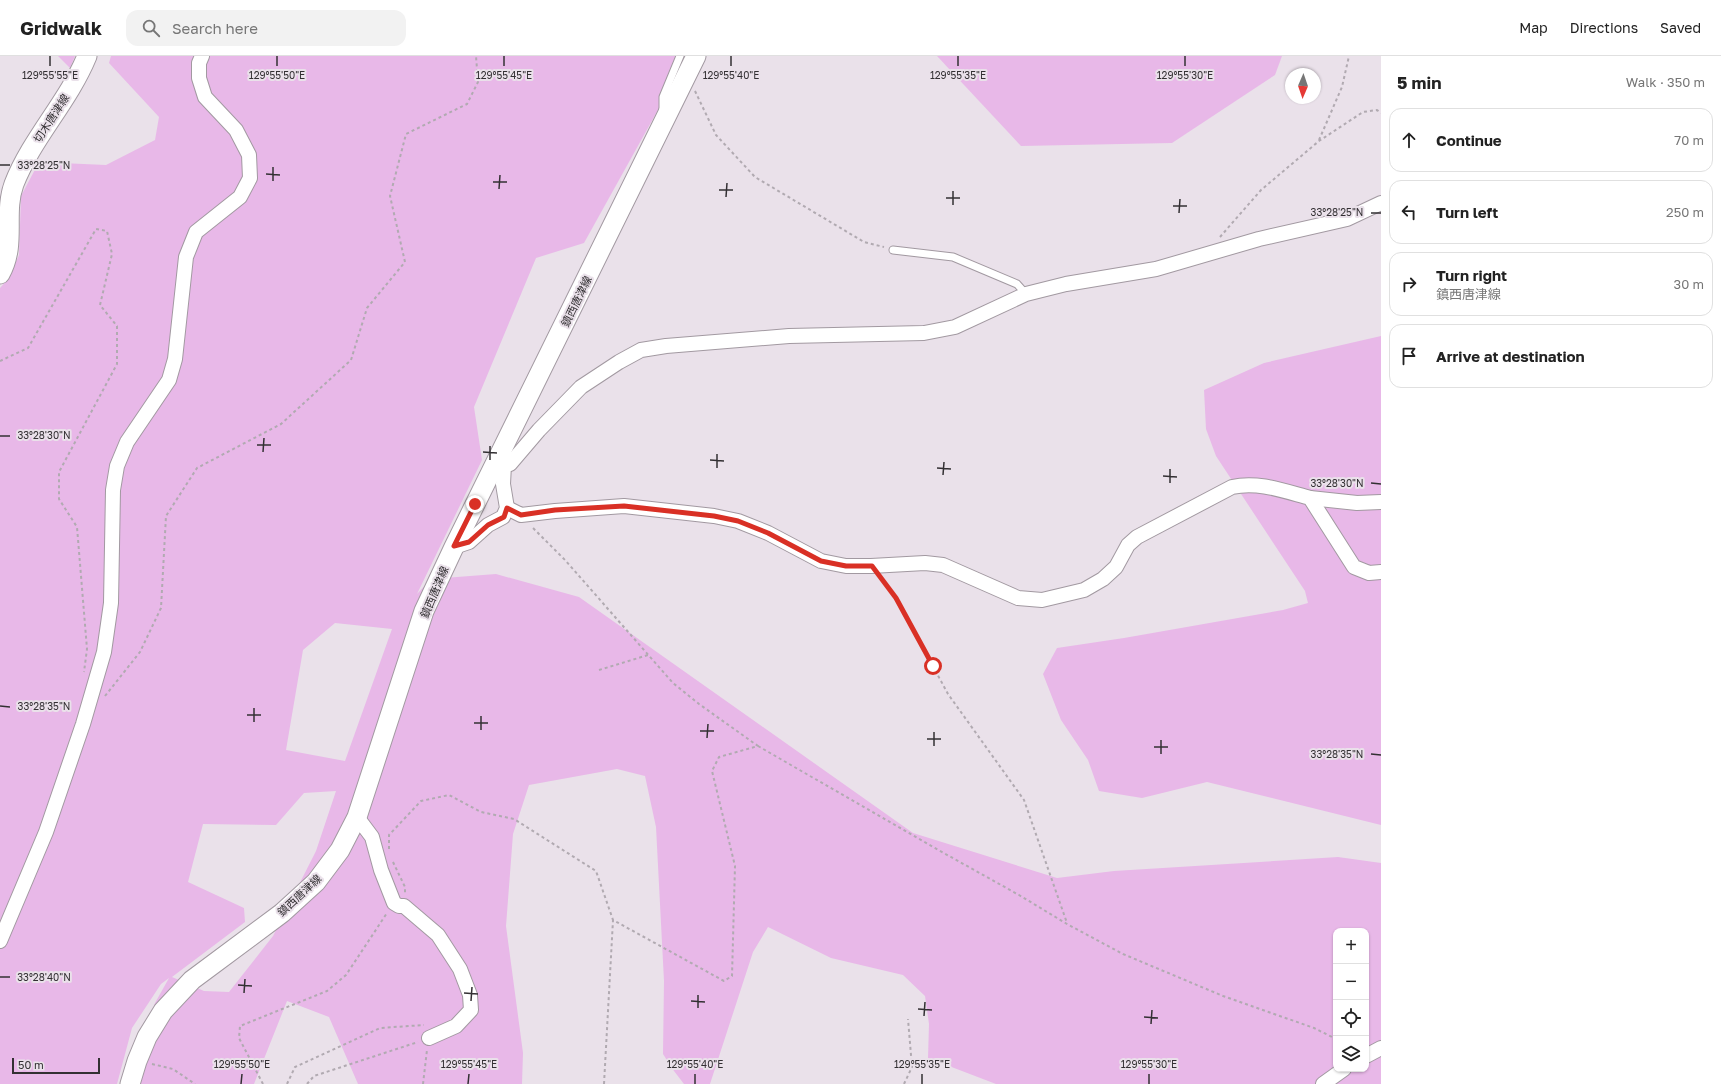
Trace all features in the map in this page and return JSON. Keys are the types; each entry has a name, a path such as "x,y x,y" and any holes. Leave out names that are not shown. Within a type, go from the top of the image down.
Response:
{"main road":[{"name":"切木唐津線","path":"0,274 6,264 10,247 10,202 14,186 25,159 79,75 87,56"},
{"name":"鎮西唐津線","path":"130,1084 137,1060 147,1037 163,1011 192,980 282,912 316,882 340,850 357,817 424,611 454,546 500,463 696,56"}],"street":[{"path":"0,940 46,832 83,724 104,652 111,603 113,490 117,466 127,442 169,380 174,359 186,257 196,232 240,197 250,178 249,155 236,130 205,97 198,78 199,64 202,56"},
{"path":"454,546 469,542 488,525 504,517 507,508 502,484 500,463 510,464 538,430 580,387 619,362 642,350 666,346 789,336 924,333 955,327 1026,294 1066,284 1156,269 1259,238 1346,219 1381,203"},
{"path":"507,508 521,515 555,510 624,506 714,516 738,521 768,533 821,561 846,566 925,563 943,565 1018,598 1042,600 1084,590 1103,579 1116,567 1128,545 1137,537 1232,487 1245,484 1271,487 1310,498 1358,503 1381,502"},
{"path":"1310,498 1354,568 1369,573 1381,572"},
{"path":"357,817 372,838 381,870 399,904 438,935 460,969 470,995 471,1010 456,1026 429,1038"},
{"path":"1323,1084 1340,1072"}],"lane":[{"path":"663,125 663,97 680,56"},
{"path":"893,250 952,258 1017,284 1026,294"}],"path":[{"path":"102,700 140,652 161,608 166,516 197,468 281,424 351,360 368,308 405,262 390,196 406,134 467,104 478,82 476,56"},
{"path":"1319,141 1342,87 1348,56"},
{"path":"695,90 716,135 754,177 864,242 893,250"},
{"path":"1220,237 1261,190 1319,141 1364,112 1377,110 1381,113"},
{"path":"0,361 28,348 96,228 107,232 112,254 100,304 117,326 117,364 59,472 59,499 77,527 87,649 83,677"},
{"path":"521,515 565,560 673,683 683,692 758,746 926,843 1020,895 1067,924 1124,954 1223,996 1314,1028 1333,1038"},
{"path":"872,566 896,598 948,694 1024,800 1067,924"},
{"path":"599,670 648,655"},
{"path":"613,920 724,981 732,976 735,866 712,771 719,757 758,746"},
{"path":"389,854 389,835 421,801 450,795 481,812 514,819 596,871 613,920 604,1084"},
{"path":"263,1084 239,1038 240,1026 327,991 346,975 399,904 405,887 392,860"},
{"path":"904,1084 912,1067 908,1019"},
{"path":"287,1084 295,1067 380,1028 424,1026 431,1023"},
{"path":"307,1084 314,1076 429,1038 423,1084"},
{"path":"137,1060 173,1069 195,1084"}],"shaded area":[{"path":"58,56 75,56 70,68"},
{"path":"111,56 678,56 669,90 584,243 536,258 474,407 482,460 417,594 431,579 496,574 579,597 913,833 1057,878 1114,871 1338,857 1381,863 1381,1084 996,1084 928,1058 929,1024 925,996 903,975 831,958 768,927 753,952 710,1084 684,1084 663,1054 664,981 656,827 645,776 617,769 529,785 513,834 506,926 523,1053 522,1084 358,1084 329,1017 287,1001 254,1084 128,1084 155,1003 169,978 161,984 132,1028 117,1084 0,1084 0,288 8,279 19,255 21,196 39,162 106,165 155,140 159,117 109,63","holes":["335,623 392,629 345,761 286,750 303,650","336,791 316,851 273,936 229,992 204,991 172,977 245,922 244,908 188,882 203,824 276,825 304,793"]},
{"path":"937,56 1282,56 1275,75 1172,143 1021,146"},
{"path":"1381,336 1381,825 1207,782 1142,798 1099,791 1088,760 1061,720 1043,674 1057,648 1124,638 1283,610 1308,603 1305,591 1216,456 1206,429 1204,390 1264,363"}],"route":[{"path":"475,504 454,546 469,542 488,525 504,517 507,508 521,515 555,510 624,506 714,516 738,521 768,533 821,561 846,566 872,566 896,598 933,666"}]}
